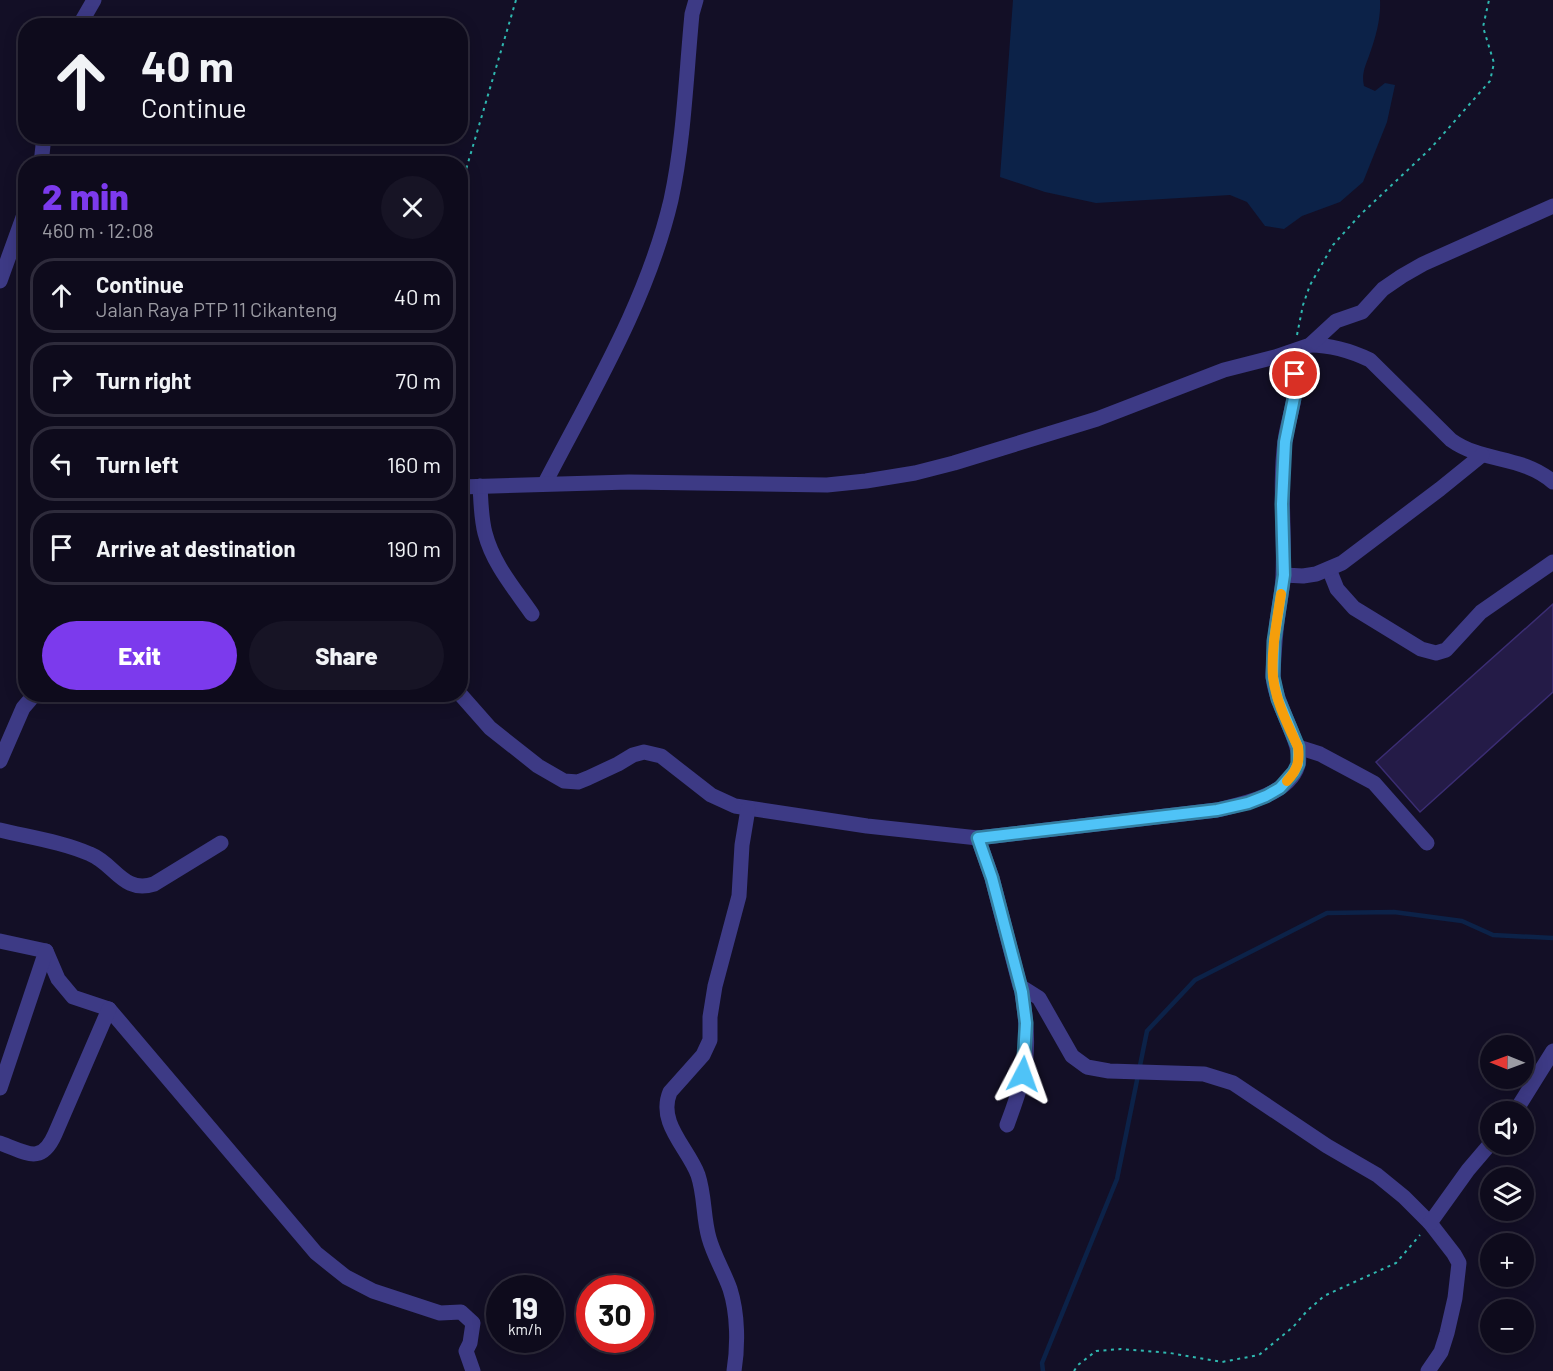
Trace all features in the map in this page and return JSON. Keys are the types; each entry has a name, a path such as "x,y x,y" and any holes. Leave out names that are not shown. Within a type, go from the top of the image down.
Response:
{"street":[{"path":"84,18 94,0"},
{"path":"545,483 641,296 658,246 678,160 692,14 696,0"},
{"path":"468,487 629,482 827,485 895,476 954,463 1086,423 1224,370 1310,345 1336,321 1362,312 1383,289 1402,276 1423,264 1553,206"},
{"path":"0,281 18,231"},
{"path":"1310,345 1353,352 1370,360 1451,440 1469,451 1530,466 1553,482"},
{"path":"467,702 490,728 538,766 558,778 578,782 638,753 652,753 661,756 723,802 748,809 867,826 978,838 1193,813 1248,803 1266,796 1280,788 1298,764 1298,747 1278,699 1273,677 1274,641 1284,575 1282,483 1285,442 1295,393 1295,351"},
{"path":"1284,575 1316,574 1342,563 1482,455"},
{"path":"480,486 482,522 489,547 501,572 532,614"},
{"path":"1329,569 1337,590 1354,608 1421,649 1436,653 1446,650 1481,612 1553,562"},
{"path":"0,761 23,708 28,702"},
{"path":"1298,747 1320,754 1374,783 1427,843"},
{"path":"734,1371 736,1336 733,1299 709,1240 698,1174 666,1113 666,1100 670,1092 703,1055 710,1040 710,1017 715,986 739,896 741,845 748,809"},
{"path":"0,830 90,854 110,866 131,884 144,887 154,884 221,843"},
{"path":"978,838 992,878 1021,987 1026,1023 1026,1056 1023,1074 1007,1125"},
{"path":"0,941 45,951"},
{"path":"45,951 58,979 73,997 109,1009 316,1253 334,1269 374,1290 440,1313 461,1312 473,1323 470,1343 466,1351 473,1371"},
{"path":"0,1088 45,951"},
{"path":"1021,987 1039,998 1063,1041 1079,1062 1087,1068 1161,1074 1204,1074 1233,1083 1327,1146 1377,1175 1404,1197 1430,1223 1459,1263 1455,1298 1441,1352 1428,1371"},
{"path":"0,1143 32,1154 46,1151 109,1009"},
{"path":"1522,1101 1553,1051"},
{"path":"1430,1223 1481,1155"}],"path":[{"path":"468,163 516,0"},
{"path":"1295,351 1303,305 1310,285 1333,245 1360,215 1431,148 1490,81 1494,63 1483,27 1489,0"},
{"path":"1074,1371 1096,1351 1121,1349 1170,1353 1222,1362 1259,1355 1293,1327 1324,1296 1396,1263 1430,1223"}],"water":[{"path":"1013,0 1380,0 1378,27 1363,81 1364,86 1375,91 1385,83 1395,85 1387,122 1363,182 1340,202 1302,216 1284,229 1265,226 1247,202 1230,195 1096,203 1045,192 1000,177"}],"building":[{"path":"1553,604 1553,692 1420,812 1376,762"}],"waterway":[{"path":"1043,1371 1042,1363 1117,1179 1147,1031 1195,980 1327,913 1394,912 1462,921 1493,935 1553,938"}],"slow traffic":[{"path":"1281,594 1274,641 1273,677 1278,699 1298,747 1299,755 1298,764 1287,781"}],"route":[{"path":"1023,1074 1026,1056 1026,1023 1022,992 992,878 978,838 1217,810 1248,803 1280,788 1298,764 1298,747 1287,725 1273,677 1274,641 1284,575 1282,504 1285,442 1295,393 1295,374"}]}
